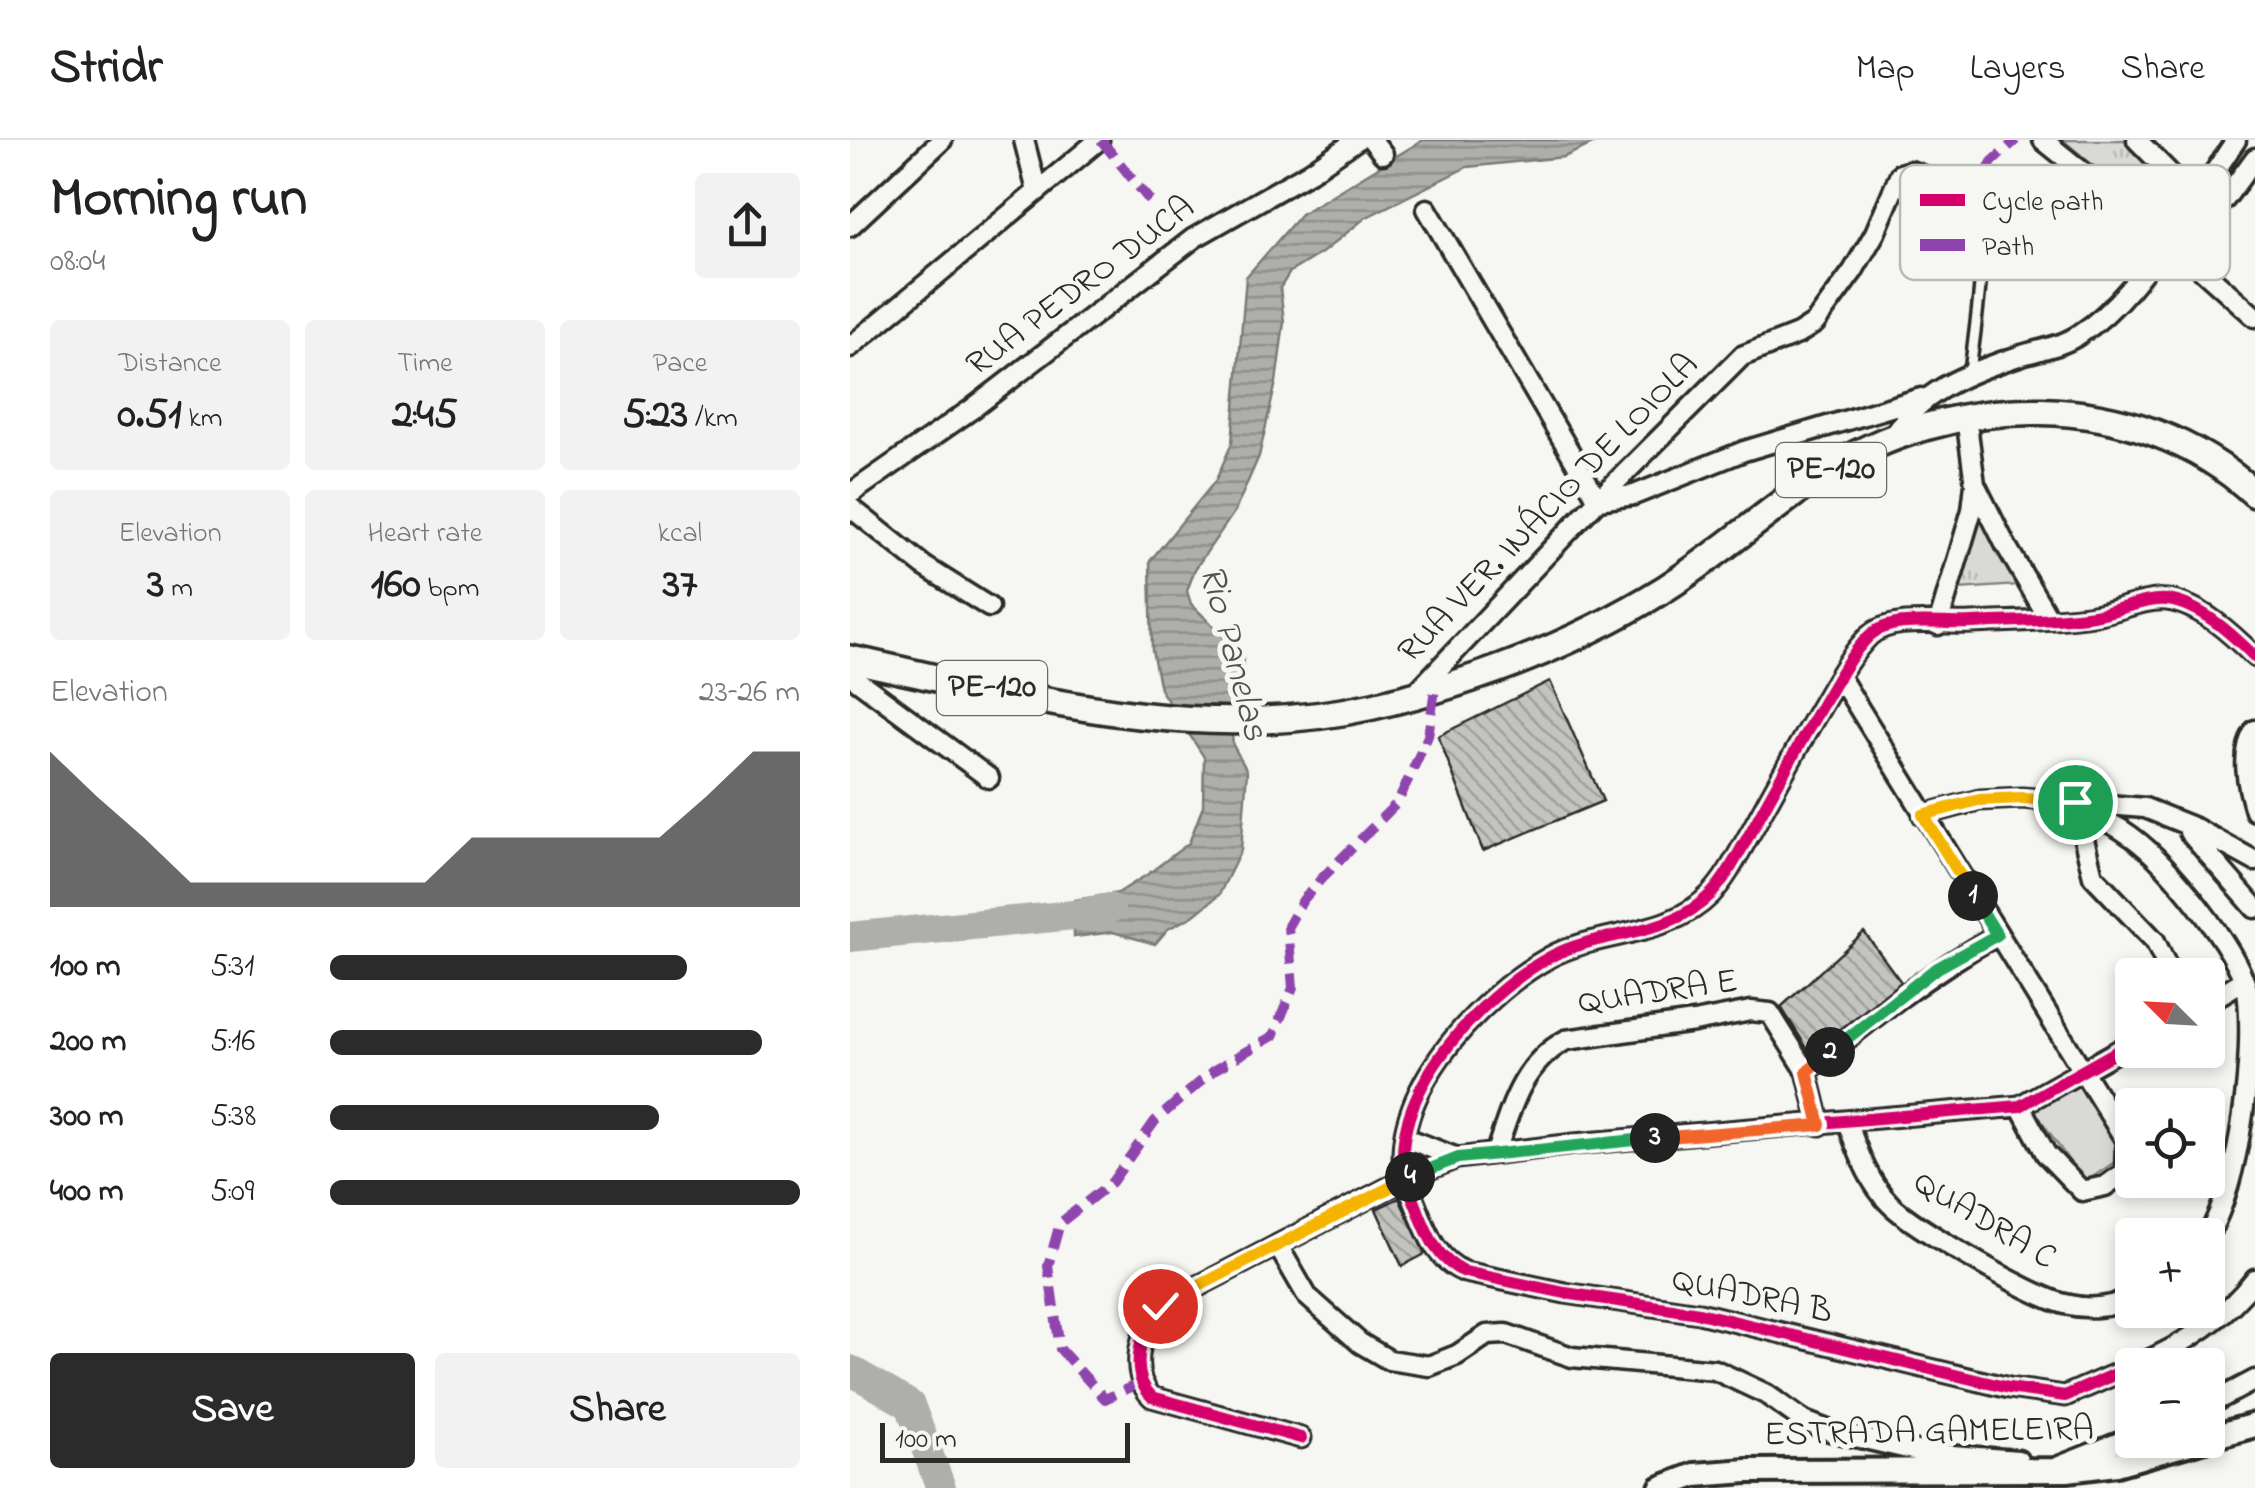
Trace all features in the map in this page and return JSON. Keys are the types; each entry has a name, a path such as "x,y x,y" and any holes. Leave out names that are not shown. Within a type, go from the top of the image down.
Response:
{"main road":[{"name":"PE-120","path":"850,659 1134,716 1256,722 1370,706 1480,676 1589,632 1668,587 1820,476 1861,453 1928,426 2021,410 2126,422 2175,440 2255,494"}],"street":[{"path":"850,226 942,140"},
{"path":"1024,140 1038,192"},
{"path":"850,347 1099,140"},
{"name":"RUA PEDRO DUCA","path":"850,494 972,409 1194,238 1310,172 1356,140"},
{"path":"2043,140 2074,165"},
{"path":"2137,140 2162,165"},
{"path":"2219,165 2236,140"},
{"path":"2230,192 2255,158"},
{"name":"RUA VER. INÁCIO DE LOIOLA","path":"1414,695 1730,367 1742,356 1808,329 1826,311 1875,232 1900,174"},
{"path":"1426,209 1598,500 1634,495 1744,451 1928,396"},
{"path":"1890,442 1910,411 1928,396 1970,373 2078,336 2134,280"},
{"path":"2212,280 2255,317"},
{"path":"1938,625 1968,530 1975,484 1966,418"},
{"path":"1975,484 2004,544 2048,619"},
{"path":"850,507 913,559 989,607"},
{"path":"1405,1179 1406,1138 1414,1103 1427,1074 1481,1012 1516,979 1553,955 1660,926 1690,911 1710,895 1733,862 1839,676 1871,635 1883,627 1895,623 1938,625 2092,616 2168,600 2185,605 2222,628 2255,657"},
{"path":"850,675 989,778"},
{"path":"1839,676 2126,1141 2125,1172 2105,1186 2082,1191 2046,1154 2020,1106"},
{"path":"2255,730 2246,761 2255,811"},
{"path":"1923,815 1978,800 2022,798 2076,806 2145,808 2178,820 2255,861"},
{"path":"2076,806 2093,876 2154,941 2162,958"},
{"path":"2076,806 2117,826 2156,858 2218,934 2249,990 2252,1050 2238,1160 2218,1218"},
{"path":"2178,820 2255,908"},
{"path":"1820,1125 1807,1072 1934,970 1997,935"},
{"path":"2225,997 2249,990"},
{"name":"QUADRA E","path":"1496,1152 1524,1078 1548,1050 1566,1040 1765,1012 1775,1017 1807,1072"},
{"path":"1301,1438 1170,1403 1145,1390 1140,1368 1141,1340 1160,1306 1405,1179 1458,1158 2020,1106 2115,1053"},
{"name":"QUADRA C","path":"1847,1122 1869,1177 1889,1203 1913,1222 2039,1294 2088,1308 2115,1304"},
{"path":"1406,1138 1458,1158"},
{"name":"QUADRA B","path":"1405,1179 1442,1258 1452,1267 1482,1276 1565,1294 1699,1313 2009,1388 2065,1396 2115,1375"},
{"path":"1278,1246 1308,1296 1360,1343 1389,1360 1429,1366 1458,1355 1487,1335 1506,1334 1572,1357 1715,1370 1766,1394 1815,1426 1958,1457 2044,1462 2061,1468 2115,1444"},
{"name":"QUADRA B","path":"2174,1348 2237,1302 2255,1279"},
{"path":"2225,1396 2255,1380"},
{"name":"ESTRADA GAMELEIRA","path":"1661,1488 1695,1475 1746,1471 2116,1464 2255,1426"}],"lane":[{"path":"1970,373 1977,280"}],"green space":[{"path":"2063,140 2128,140 2154,165 2093,165"},
{"path":"1980,519 2020,585 1959,589"},
{"path":"2082,1079 2115,1137 2115,1162 2084,1183 2034,1110"}],"water":[{"path":"1423,140 1601,140 1564,157 1467,167 1365,218 1323,252 1290,272 1280,288 1284,322 1276,382 1259,456 1235,511 1195,569 1187,591 1191,604 1243,655 1241,684 1229,707 1233,745 1247,771 1241,850 1219,895 1193,916 1168,929 1155,944 1113,932 1074,937 1074,900 1118,893 1148,874 1189,843 1203,806 1204,757 1160,689 1152,650 1150,561 1216,480 1232,443 1246,277 1301,214"}],"building":[{"path":"1550,681 1603,801 1483,851 1438,736"},
{"path":"1864,932 1901,982 1810,1053 1781,1007"},
{"path":"1399,1198 1425,1254 1402,1266 1376,1209"}],"waterway":[{"name":"Rio Panelas","path":"850,937 1110,908"},
{"name":"Rio Panelas","path":"850,1370 910,1405 941,1488"}],"marked path":[{"path":"1101,140 1150,201"},
{"path":"1990,165 2016,140"},
{"path":"1142,1382 1105,1399 1060,1349 1048,1266 1060,1223 1112,1182 1155,1121 1214,1070 1273,1036 1293,988 1288,926 1322,878 1398,802 1428,736 1435,689"}],"cycle path":[{"path":"2115,1374 2065,1396 2009,1388 1699,1313 1565,1293 1465,1272 1437,1249 1411,1193 1403,1160 1407,1125 1420,1091 1440,1057 1465,1026 1522,975 1570,948 1675,919 1711,894 1733,864 1844,669 1862,643 1879,629 1918,622 2078,617 2167,600 2204,614 2255,657"},
{"path":"1301,1438 1152,1397 1140,1376 1140,1351 1147,1326 1160,1306 1405,1179 1457,1158 1574,1144 2020,1106 2115,1053"}],"route":[{"path":"1160,1306 1405,1179 1458,1158 1574,1144 1820,1125 1807,1072 1934,970 1997,935 1923,815 1978,800 2075,802"}]}
